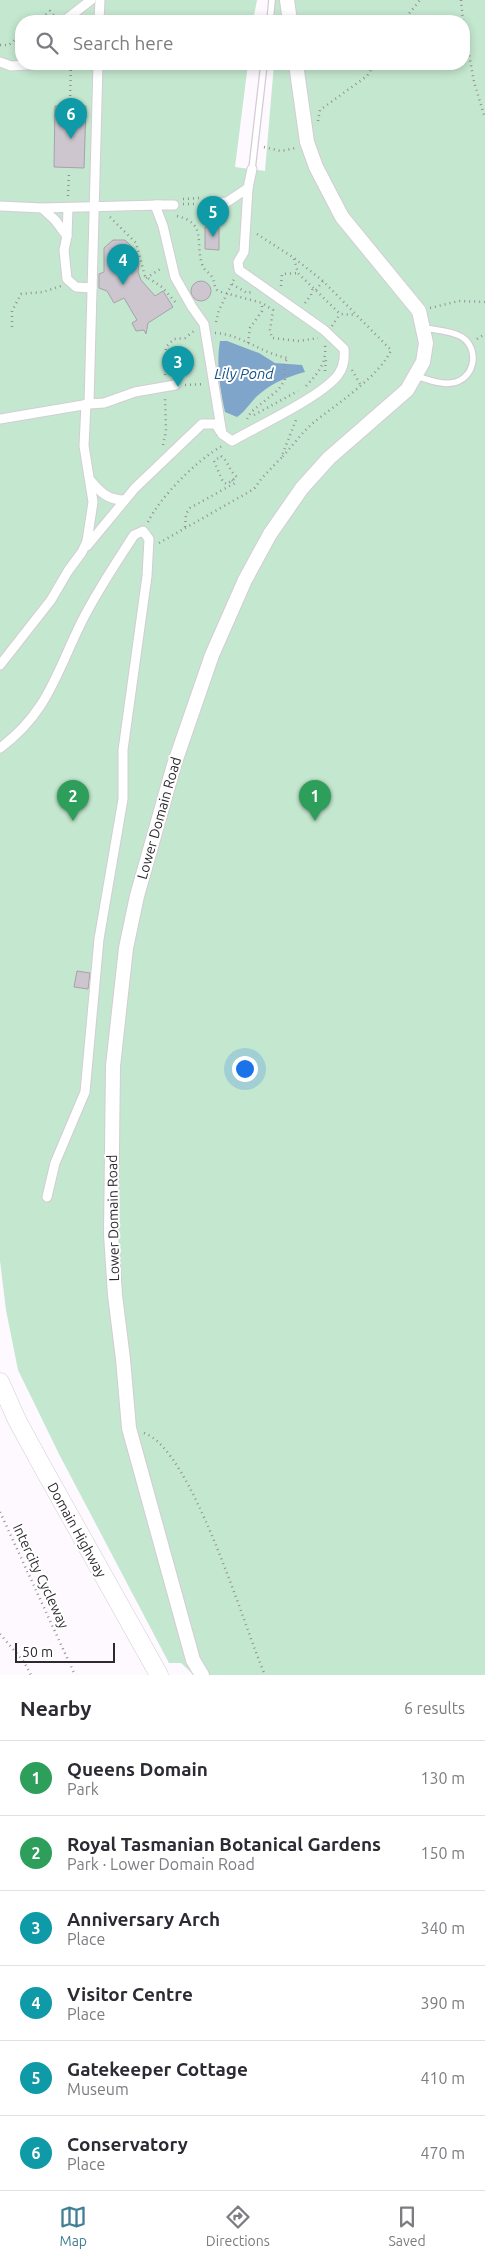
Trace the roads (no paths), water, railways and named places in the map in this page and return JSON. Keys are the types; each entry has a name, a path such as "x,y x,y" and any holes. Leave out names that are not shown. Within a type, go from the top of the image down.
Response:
{"main road":[{"name":"Domain Highway","path":"0,1382 17,1420 42,1466 160,1675"}],"street":[{"path":"72,15 91,0"},
{"path":"99,15 100,0"},
{"path":"287,0 289,15"},
{"path":"0,62 15,66"},
{"path":"12,66 15,63"},
{"path":"82,552 92,522 93,502 84,446 88,404 92,288 98,206 98,70"},
{"name":"Lower Domain Road","path":"202,1675 193,1660 129,1428 124,1359 115,1295 111,1234 113,1066 117,1015 126,948 137,896 174,764 212,655 245,580 270,534 302,488 329,458 394,403 416,376 423,362 426,343 419,311 342,217 316,167 307,142 297,70"},
{"path":"0,664 51,600 82,552 125,500 202,424 216,424 222,434 232,440 296,405 338,375 342,366 344,349 300,313 239,270 238,262 244,252 248,188 252,169"},
{"path":"206,204 227,202 248,188"},
{"path":"155,205 163,226 175,277 204,324 222,434"},
{"path":"0,206 68,208 179,205"},
{"path":"42,208 55,220 67,236"},
{"path":"68,208 67,236 64,250 64,265 67,279 76,287 92,288"},
{"path":"0,419 104,403 135,392 170,386"},
{"path":"90,480 102,494 114,500 125,500"},
{"path":"0,748 36,716 51,691 64,658 101,587 134,535 144,531 149,539 147,576 123,750 123,799 99,939 85,1092 55,1163 47,1197"}],"lane":[{"path":"271,15 272,0"},
{"path":"252,169 263,70"},
{"path":"416,376 451,383 463,379 471,370 474,356 469,344 461,336 424,328"}],"water":[{"name":"Lily Pond","path":"220,341 227,341 259,353 275,363 302,365 305,372 282,380 267,388 237,417 225,412 219,376"}],"place":[{"name":"Conservatory","path":"71,139"},
{"name":"Gatekeeper Cottage","path":"213,237"},
{"name":"Visitor Centre","path":"123,285"},
{"name":"Anniversary Arch","path":"178,387"},
{"name":"Royal Tasmanian Botanical Gardens","path":"73,821"},
{"name":"Queens Domain","path":"315,821"}]}
